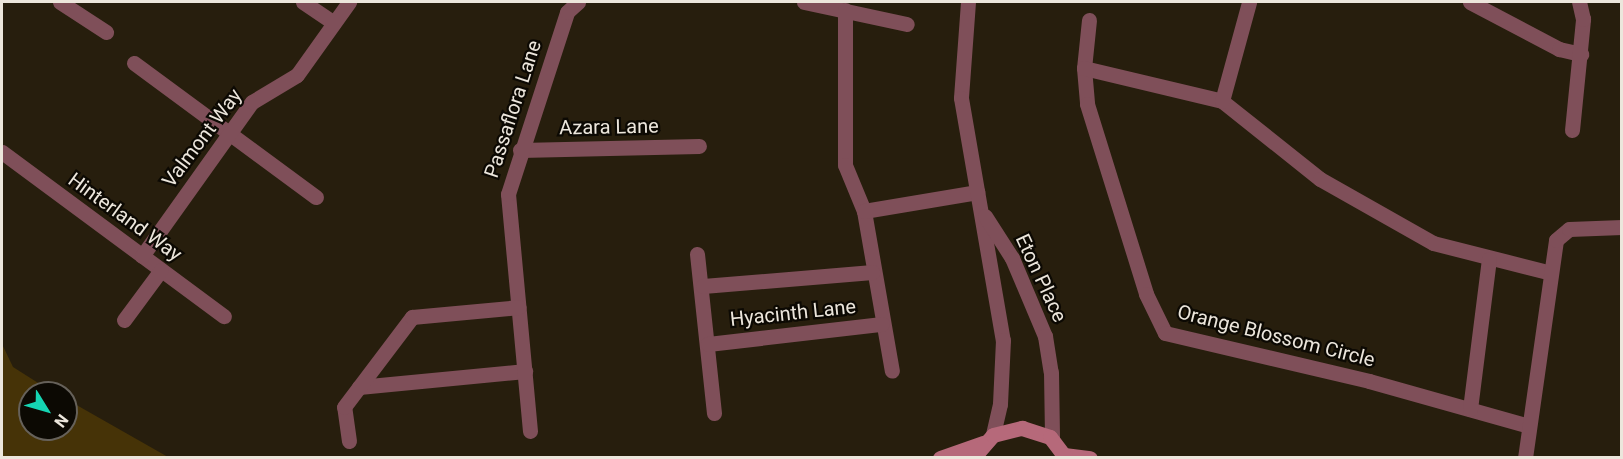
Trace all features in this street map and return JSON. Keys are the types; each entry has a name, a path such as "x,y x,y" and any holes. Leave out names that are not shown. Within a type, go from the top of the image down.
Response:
{"main road":[{"path":"940,458 1022,428 1052,440 1065,456 1090,458"},
{"path":"973,458 988,439"}],"street":[{"path":"60,2 106,32"},
{"path":"303,2 334,23"},
{"name":"Valmont Way","path":"142,255 228,132 252,102 297,75 349,2"},
{"name":"Passaflora Lane","path":"530,431 508,194 520,150 567,12 578,2"},
{"path":"804,2 907,24"},
{"name":"Eton Place","path":"968,2 961,98 1003,340 1000,404 988,439"},
{"path":"1222,101 1250,2"},
{"path":"1572,130 1583,19 1579,2"},
{"path":"1484,3 1559,49 1581,54"},
{"path":"845,10 845,165 864,211 872,272 892,371"},
{"name":"Orange Blossom Circle","path":"1089,20 1084,68 1087,104 1105,170 1146,294 1165,333 1369,381 1529,426"},
{"path":"134,63 316,197"},
{"path":"1084,68 1222,101 1320,179 1433,243 1489,259 1548,272"},
{"name":"Azara Lane","path":"520,150 699,146"},
{"name":"Hinterland Way","path":"2,152 224,316"},
{"path":"864,211 977,192"},
{"name":"Eton Place","path":"982,211 1012,258 1045,336 1051,372 1052,440"},
{"path":"1525,458 1548,272 1561,232 1622,227"},
{"path":"697,254 703,286 714,413"},
{"path":"1470,409 1489,259"},
{"path":"123,320 161,270"},
{"path":"703,286 872,272"},
{"path":"349,441 344,407 412,317 519,307"},
{"name":"Hyacinth Lane","path":"708,344 882,324"},
{"path":"359,387 525,371"}],"shaded area":[{"path":"2,344 13,367 35,381 18,381 18,441 78,441 78,406 168,457 2,457"}]}
